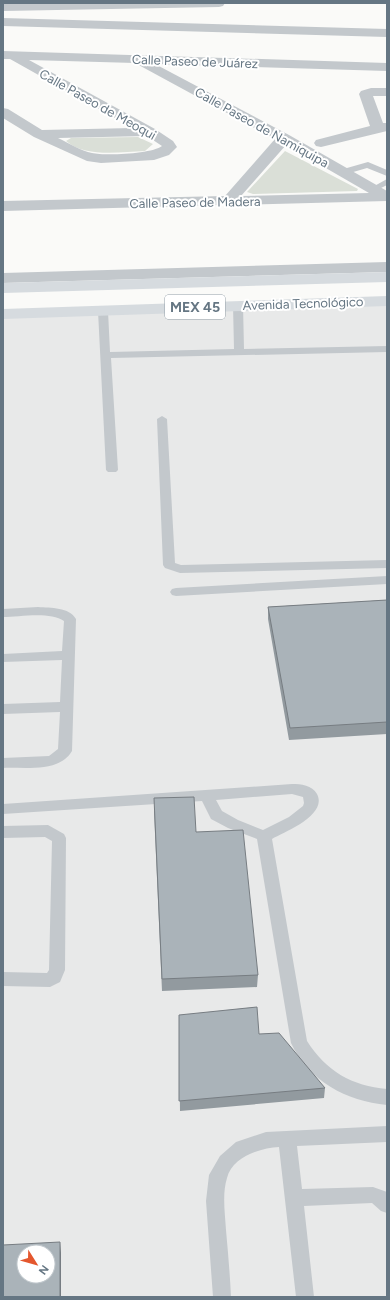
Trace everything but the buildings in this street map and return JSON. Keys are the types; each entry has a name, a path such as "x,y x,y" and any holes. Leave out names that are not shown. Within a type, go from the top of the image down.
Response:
{"main road":[{"name":"Avenida Tecnológico","path":"3,288 387,277"},
{"name":"Avenida Tecnológico","path":"3,314 387,301"}],"street":[{"path":"3,7 219,3"},
{"path":"3,22 387,33"},
{"name":"Calle Paseo de Juárez","path":"8,56 387,67"},
{"name":"Calle Paseo de Meoqui","path":"3,112 39,134 81,155 100,159 154,156 168,150 170,147 150,132 8,56"},
{"name":"Calle Paseo de Namiquipa","path":"136,59 284,138 387,197"},
{"path":"321,142 383,127 366,94 371,92 387,92"},
{"path":"39,134 150,132"},
{"path":"228,202 284,138"},
{"path":"3,191 24,205"},
{"name":"Calle Paseo de Madera","path":"3,206 228,202 387,197"},
{"path":"3,278 387,267"}],"lane":[{"path":"343,172 368,165 387,173"},
{"path":"373,189 387,182"},
{"path":"238,305 240,352"},
{"path":"102,311 112,470"},
{"path":"105,355 387,349"},
{"path":"162,419 169,565 172,567 180,569 387,564"},
{"path":"176,592 387,580"},
{"path":"3,613 55,612 67,615 70,619 65,751 63,755 51,761 3,763"},
{"path":"3,658 68,655"},
{"path":"3,709 66,707"},
{"path":"3,809 292,789 306,791 311,795 313,801 306,814 264,836 233,824 216,814 207,796"},
{"path":"3,832 48,831 59,838 57,970 54,977 50,980 3,979"},
{"path":"264,836 299,1044 314,1065 332,1079 349,1088 377,1096 387,1097"},
{"path":"222,1297 215,1201 218,1175 226,1162 242,1148 266,1140 387,1134"},
{"path":"287,1140 305,1297"},
{"path":"294,1198 373,1195 382,1199 387,1205"}],"shaded area":[{"path":"138,137 153,144 145,151 104,153 83,150 66,141 71,138"},
{"path":"285,151 358,189 357,191 253,194 247,192"},
{"path":"387,304 387,1297 3,1297 3,317"}]}
